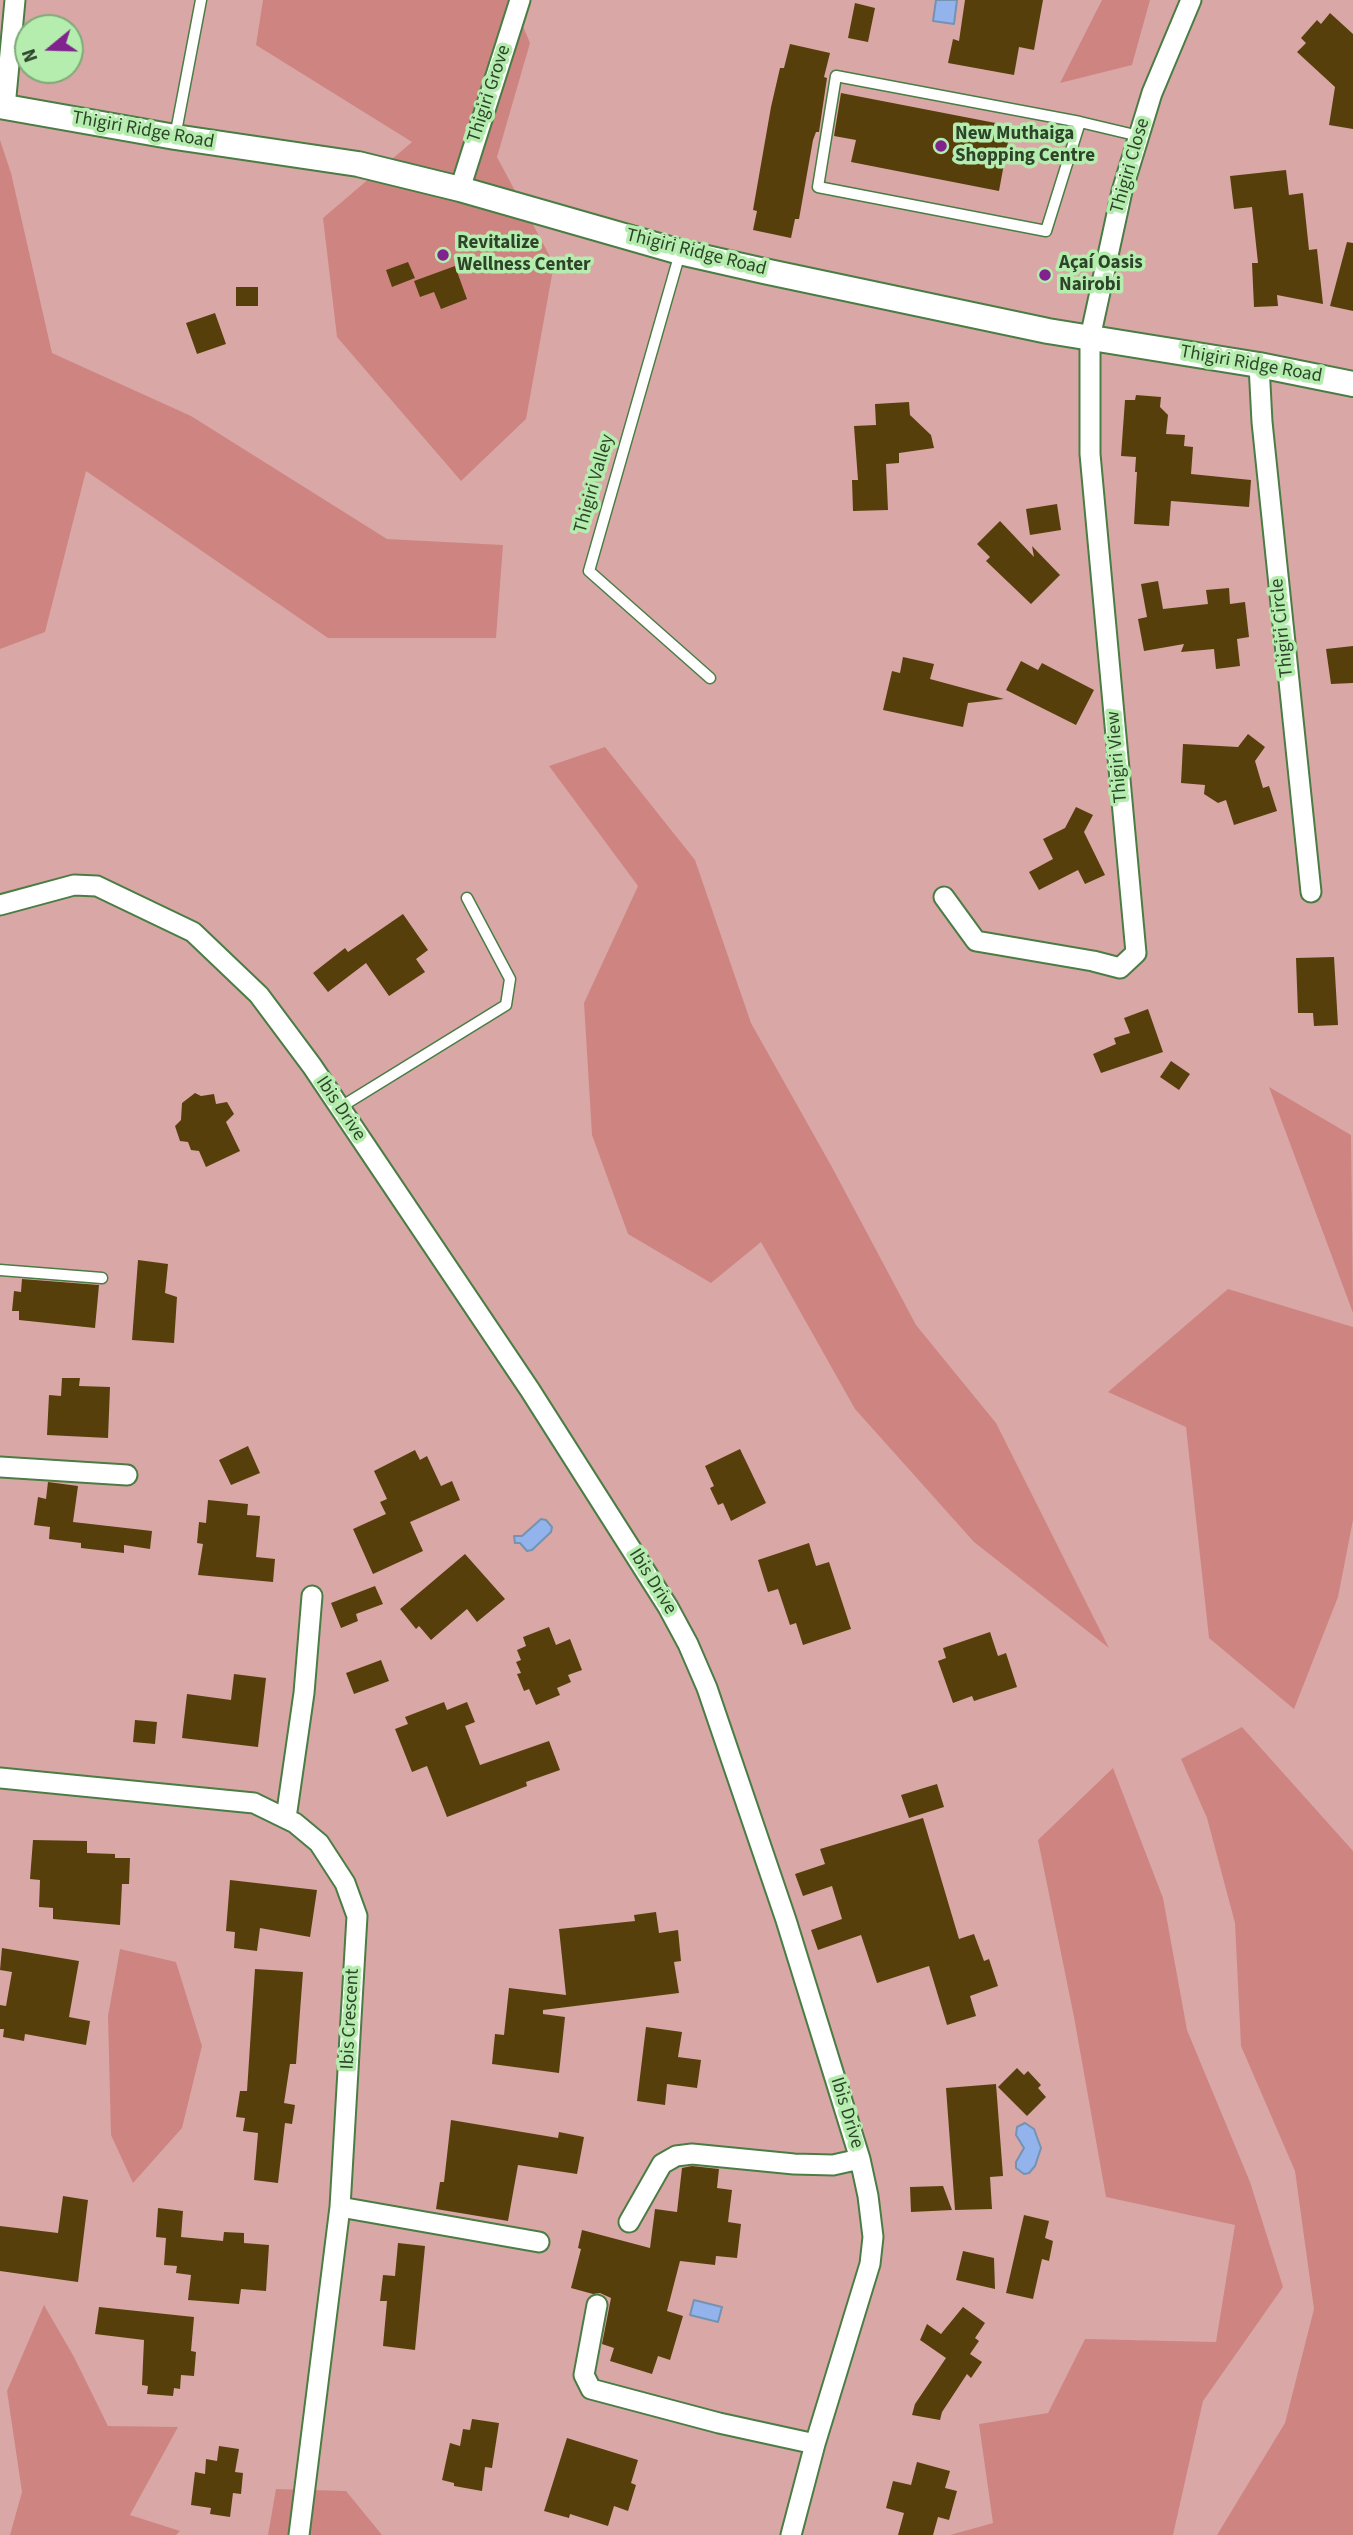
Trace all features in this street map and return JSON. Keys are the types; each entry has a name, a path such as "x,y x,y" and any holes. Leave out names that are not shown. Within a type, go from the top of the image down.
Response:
{"street":[{"path":"3,107 15,0"},
{"name":"Thigiri Grove","path":"460,189 520,0"},
{"name":"Thigiri Close","path":"1090,338 1122,191 1152,93 1191,0"},
{"name":"Thigiri Ridge Road","path":"3,107 175,137 358,164 460,189 680,252 1048,331 1259,365 1353,384"},
{"name":"Thigiri View","path":"944,897 976,941 1120,968 1136,953 1090,454 1090,338"},
{"name":"Thigiri Circle","path":"1259,365 1262,422 1311,892"},
{"name":"Ibis Drive","path":"0,905 74,885 97,886 193,932 259,995 530,1390 668,1607 688,1644 707,1688 786,1920 860,2159 873,2237 870,2264 815,2444 791,2535"},
{"path":"0,1467 127,1475"},
{"path":"286,1818 304,1693 312,1596"},
{"name":"Ibis Crescent","path":"0,1777 254,1803 295,1823 319,1843 345,1883 357,1916 340,2207 299,2535"},
{"path":"629,2222 662,2164 676,2156 692,2154 833,2165 860,2159"},
{"path":"340,2207 539,2242"},
{"path":"597,2305 584,2375 592,2389 719,2423 815,2444"}],"lane":[{"path":"175,137 201,0"},
{"path":"1080,122 1046,231 818,187 836,76 1080,122 1140,136"},
{"name":"Thigiri Valley","path":"680,252 589,571 710,678"},
{"path":"339,1108 506,1005 510,979 467,898"},
{"path":"0,1270 102,1278"}],"shaded area":[{"path":"0,0 1353,0 1353,2535 0,2535"},
{"path":"263,0 512,0 530,43 497,157 554,264 526,419 461,481 337,337 323,218 412,142 256,45"},
{"path":"1102,0 1150,0 1132,65 1060,83"},
{"path":"0,140 11,173 52,353 191,416 387,539 503,545 496,638 328,638 86,471 45,632 0,649"},
{"path":"605,747 695,860 751,1023 916,1325 996,1423 1109,1648 974,1542 855,1409 761,1242 711,1283 628,1234 592,1135 584,1003 638,886 549,766"},
{"path":"1269,1087 1351,1135 1353,1313"},
{"path":"1228,1289 1353,1327 1353,1520 1338,1597 1294,1709 1209,1638 1186,1427 1108,1392"},
{"path":"1242,1727 1353,1851 1353,2535 1217,2535 1285,2423 1314,2309 1295,2171 1241,2046 1235,1923 1207,1818 1181,1759"},
{"path":"1113,1768 1163,1898 1187,2030 1250,2182 1283,2287 1203,2401 1173,2535 950,2535 993,2523 979,2424 1048,2413 1085,2339 1216,2342 1235,2225 1106,2197 1074,2017 1038,1840"},
{"path":"120,1949 176,1962 202,2046 182,2128 133,2183 111,2135 108,2016"},
{"path":"44,2305 74,2357 108,2426 178,2427 130,2515 180,2531 176,2535 10,2535 22,2492 7,2391"},
{"path":"276,2489 346,2491 382,2535 268,2535"}],"water":[{"path":"936,0 957,0 954,24 933,21"},
{"path":"541,1519 546,1520 552,1527 551,1532 532,1550 527,1551 520,1543 515,1543 514,1536 522,1536"},
{"path":"1025,2123 1034,2129 1041,2148 1035,2166 1029,2173 1024,2174 1016,2168 1016,2162 1024,2148 1016,2135 1017,2127"},
{"path":"694,2300 722,2307 718,2322 690,2315"}],"building":[{"path":"965,0 1043,0 1034,50 1019,47 1014,75 948,63 953,39 959,41"},
{"path":"855,3 875,8 868,42 848,38"},
{"path":"1330,13 1353,34 1353,129 1329,125 1335,87 1297,52 1306,43 1301,38 1317,20 1321,24"},
{"path":"790,44 830,53 824,77 827,78 819,132 816,132 813,140 799,219 795,219 791,238 753,230 757,211 753,210 771,107 780,68 784,68"},
{"name":"New Muthaiga Shopping Centre","path":"841,93 1011,126 999,191 851,162 856,140 834,136"},
{"path":"1286,170 1289,195 1303,193 1309,250 1317,249 1323,304 1277,295 1278,306 1254,307 1252,263 1258,263 1252,207 1234,209 1230,176"},
{"path":"1347,242 1353,243 1353,311 1330,306"},
{"path":"408,262 415,278 392,287 386,270"},
{"path":"455,266 467,299 441,309 434,292 420,297 414,281"},
{"path":"236,287 258,287 258,306 236,306"},
{"path":"215,313 226,344 197,354 186,323"},
{"path":"1136,395 1161,397 1160,407 1168,415 1166,434 1185,435 1184,446 1193,447 1191,474 1251,480 1249,507 1171,501 1169,526 1134,524 1136,457 1121,456 1125,400 1135,400"},
{"path":"909,402 910,415 931,435 934,448 899,453 899,463 886,464 888,510 853,511 852,480 858,480 854,426 876,425 875,404"},
{"path":"1057,504 1061,530 1030,535 1026,509"},
{"path":"1000,521 1034,557 1032,546 1060,575 1031,604 986,561 990,557 977,544"},
{"path":"1158,581 1163,609 1208,604 1206,590 1229,588 1230,604 1245,602 1249,637 1237,639 1240,666 1216,669 1214,649 1181,652 1184,644 1144,651 1138,619 1147,617 1141,584"},
{"path":"1353,646 1353,683 1331,684 1326,649"},
{"path":"903,657 934,664 930,679 1004,699 968,703 963,727 883,710 892,671 900,673"},
{"path":"1021,661 1038,670 1042,663 1094,690 1076,725 1006,690"},
{"path":"1248,734 1265,747 1255,761 1263,788 1269,786 1277,811 1234,825 1226,800 1218,803 1204,794 1205,785 1181,783 1183,744 1238,747"},
{"path":"1076,807 1093,815 1084,832 1105,875 1085,884 1078,870 1039,890 1029,872 1053,859 1043,839 1065,828"},
{"path":"403,914 428,950 416,959 425,972 389,996 366,963 328,992 313,973 345,948 348,952"},
{"path":"1334,957 1338,1025 1314,1026 1313,1013 1298,1013 1296,958"},
{"path":"1148,1009 1163,1052 1101,1073 1093,1054 1116,1044 1114,1038 1130,1033 1124,1018"},
{"path":"1171,1061 1190,1074 1179,1090 1160,1077"},
{"path":"195,1093 201,1096 214,1094 216,1104 227,1102 234,1114 226,1122 240,1151 206,1167 199,1151 191,1150 188,1142 180,1141 175,1126 181,1120 182,1103"},
{"path":"138,1260 168,1264 165,1293 177,1297 174,1343 132,1340"},
{"path":"22,1279 99,1285 95,1328 19,1320 19,1311 12,1311 14,1291 21,1292"},
{"path":"62,1378 80,1378 79,1386 110,1387 108,1438 47,1435 49,1395 61,1396"},
{"path":"248,1446 260,1473 231,1485 219,1460"},
{"path":"740,1449 766,1503 731,1521 723,1503 718,1505 710,1488 714,1486 705,1466"},
{"path":"415,1450 420,1460 427,1456 441,1486 452,1481 460,1500 410,1522 423,1551 373,1574 353,1529 386,1514 380,1502 387,1499 374,1471"},
{"path":"48,1482 78,1486 73,1522 152,1531 150,1549 124,1545 124,1553 81,1548 81,1543 49,1539 50,1527 34,1525 38,1497 46,1499"},
{"path":"208,1500 248,1504 247,1515 260,1516 256,1557 275,1559 273,1582 198,1575 203,1544 197,1543 199,1522 206,1523"},
{"path":"809,1543 816,1566 829,1562 851,1629 803,1645 796,1623 790,1625 778,1589 768,1592 758,1560"},
{"path":"465,1554 505,1599 477,1622 467,1609 431,1640 419,1626 416,1629 400,1609"},
{"path":"375,1586 383,1604 356,1614 358,1621 341,1628 331,1603"},
{"path":"549,1627 556,1645 570,1639 582,1670 568,1675 571,1682 557,1688 560,1695 536,1705 529,1689 524,1691 517,1674 521,1673 516,1662 521,1660 517,1650 526,1646 523,1637"},
{"path":"990,1632 998,1656 1006,1653 1017,1687 974,1701 972,1696 953,1703 938,1661 946,1658 943,1648"},
{"path":"381,1660 389,1681 354,1694 346,1673"},
{"path":"234,1674 266,1678 258,1747 182,1738 187,1694 231,1700"},
{"path":"444,1702 447,1710 467,1702 475,1722 465,1726 480,1765 549,1741 560,1770 447,1817 427,1766 412,1772 395,1729 408,1724 405,1717"},
{"path":"135,1720 157,1722 155,1744 133,1742"},
{"path":"937,1784 944,1807 909,1818 901,1795"},
{"path":"923,1818 959,1939 974,1934 984,1961 989,1959 998,1986 970,1996 976,2016 947,2025 929,1966 877,1983 861,1935 818,1950 811,1930 842,1919 832,1886 803,1896 795,1874 825,1864 820,1849"},
{"path":"33,1840 87,1841 87,1853 115,1854 115,1858 130,1858 129,1884 122,1884 120,1925 53,1919 53,1908 39,1907 40,1880 30,1879"},
{"path":"230,1880 317,1890 310,1937 260,1928 257,1951 234,1948 235,1932 226,1931"},
{"path":"656,1912 659,1933 678,1930 681,1961 674,1962 679,1993 543,2010 543,2014 565,2017 559,2073 492,2064 495,2034 504,2035 509,1988 566,1995 559,1929 635,1921 634,1915"},
{"path":"2,1948 79,1961 69,2017 90,2021 86,2045 25,2034 24,2041 3,2037 4,2029 0,2029 0,2005 6,2006 12,1972 0,1970"},
{"path":"255,1969 303,1972 296,2064 290,2064 284,2103 295,2105 292,2124 285,2123 278,2183 254,2180 258,2133 243,2131 245,2118 236,2117 240,2091 247,2091"},
{"path":"646,2027 682,2032 678,2057 701,2060 697,2088 667,2084 665,2105 637,2101"},
{"path":"1017,2068 1024,2075 1028,2071 1041,2085 1038,2088 1046,2097 1027,2116 998,2087"},
{"path":"996,2084 1003,2176 990,2177 992,2209 955,2210 946,2088"},
{"path":"451,2120 558,2138 559,2132 584,2137 577,2174 518,2165 508,2221 436,2209 440,2182 444,2182"},
{"path":"692,2166 719,2169 717,2188 732,2190 728,2222 741,2224 737,2258 716,2256 715,2265 680,2261 667,2311 683,2316 670,2360 658,2356 652,2374 610,2361 614,2348 602,2344 611,2298 600,2293 593,2294 571,2288 581,2249 578,2248 582,2230 650,2248 655,2209 677,2212 682,2168"},
{"path":"943,2186 952,2210 911,2212 910,2187"},
{"path":"63,2196 88,2200 78,2282 0,2271 0,2226 58,2233"},
{"path":"158,2208 183,2211 181,2237 223,2241 224,2232 244,2233 244,2243 269,2245 266,2291 241,2289 239,2304 188,2300 191,2275 176,2273 177,2266 164,2265 166,2238 156,2237"},
{"path":"1024,2215 1049,2221 1045,2238 1053,2241 1049,2261 1042,2259 1033,2299 1006,2293"},
{"path":"398,2243 425,2246 415,2350 383,2346 387,2301 380,2301 383,2275 395,2276"},
{"path":"963,2251 994,2258 995,2289 956,2280"},
{"path":"99,2307 194,2317 191,2351 196,2352 194,2376 181,2375 180,2389 174,2388 173,2396 147,2394 148,2386 142,2385 144,2340 95,2334"},
{"path":"963,2307 985,2323 975,2338 979,2341 970,2354 982,2362 971,2378 967,2374 942,2412 940,2420 912,2415 915,2404 946,2358 920,2340 927,2324 941,2334"},
{"path":"472,2419 499,2423 492,2468 485,2467 482,2491 454,2486 454,2483 442,2480 450,2443 460,2446 463,2429 470,2430"},
{"path":"567,2438 638,2460 631,2483 636,2485 628,2511 614,2506 608,2526 570,2514 569,2518 544,2511"},
{"path":"219,2446 239,2449 235,2472 243,2473 241,2494 233,2493 230,2517 210,2514 211,2508 191,2505 195,2472 205,2474 206,2459 217,2461"},
{"path":"917,2462 950,2471 945,2488 957,2491 949,2520 938,2517 933,2535 898,2535 904,2513 886,2508 893,2481 911,2485"}],"place":[{"name":"New Muthaiga Shopping Centre","path":"941,146"},
{"name":"Revitalize Wellness Center","path":"443,255"},
{"name":"Açaí Oasis Nairobi","path":"1045,275"}]}
